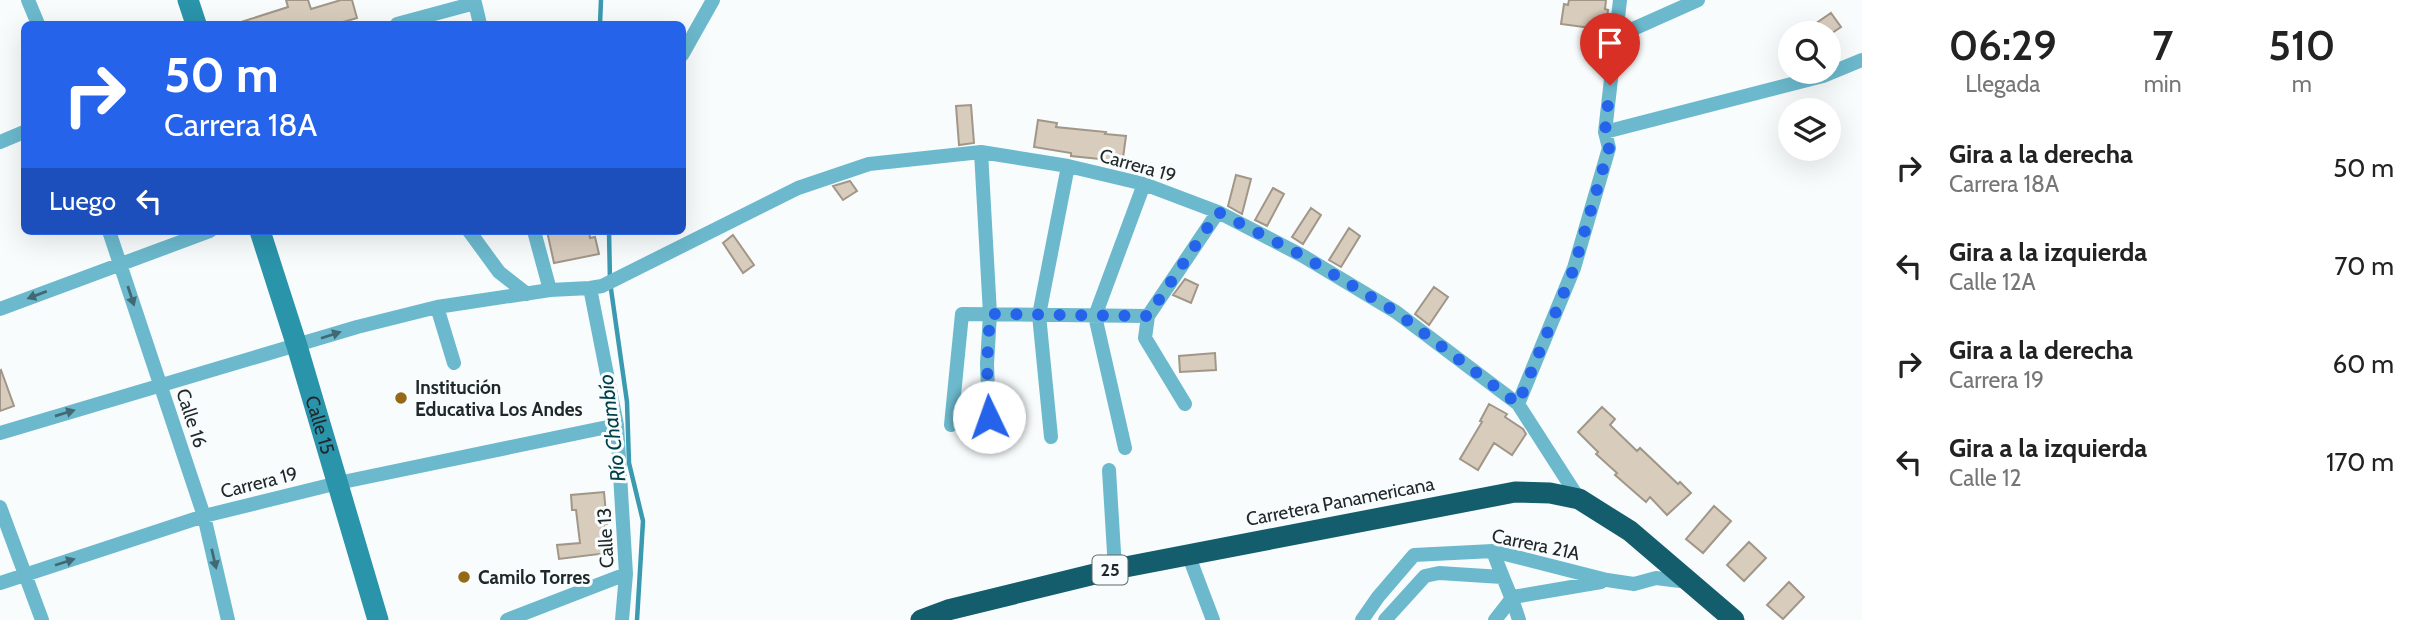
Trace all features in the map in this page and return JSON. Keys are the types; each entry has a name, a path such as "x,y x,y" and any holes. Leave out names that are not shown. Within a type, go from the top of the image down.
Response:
{"highway":[{"name":"Carretera Panamericana","path":"921,620 948,610 1115,569 1515,492 1550,493 1580,499 1630,531 1734,620"}],"main road":[{"path":"188,0 195,21"},
{"name":"Calle 15","path":"261,235 378,620"}],"street":[{"path":"29,0 37,21"},
{"path":"686,48 713,0"},
{"path":"1518,404 1574,268 1609,148 1605,132 1620,0"},
{"path":"1615,37 1698,0"},
{"path":"408,21 475,3 480,21"},
{"path":"1605,132 1823,76 1862,60"},
{"path":"0,142 21,133"},
{"path":"981,152 990,314 987,364 989,417"},
{"name":"Carrera 19","path":"596,287 618,279 798,188 869,164 981,152 1068,166 1144,184 1218,212 1303,256 1396,312 1518,404 1580,499"},
{"path":"1051,437 1039,315 1068,166"},
{"path":"1125,448 1095,316 1144,184"},
{"path":"1185,404 1145,338 1148,316 1218,212"},
{"name":"Calle 16","path":"110,235 204,516 228,620"},
{"path":"0,309 199,235"},
{"path":"472,235 499,272 527,295"},
{"path":"535,235 550,290"},
{"path":"0,433 160,384 437,307 550,290 596,287"},
{"name":"Calle 13","path":"596,287 617,425 626,574 622,620"},
{"path":"437,307 454,363"},
{"path":"951,425 962,314 1148,316"},
{"name":"Carrera 19","path":"0,583 204,516 338,483 617,425"},
{"path":"1109,470 1115,569"},
{"path":"0,507 42,620"},
{"path":"1493,551 1520,620"},
{"name":"Carrera 21A","path":"1362,620 1414,555 1493,551 1607,580 1633,584 1656,578 1690,583"},
{"path":"1188,554 1213,620"},
{"path":"1385,620 1425,576 1438,573 1502,577"},
{"path":"507,620 626,574"},
{"path":"1495,620 1513,597 1607,580"}],"building":[{"path":"286,0 308,0 311,9 341,0 352,0 357,18 346,21 244,21 288,7"},
{"path":"1569,0 1606,0 1606,30 1561,24 1564,4 1568,5"},
{"path":"1831,13 1837,21 1819,21"},
{"path":"971,105 974,143 959,145 956,106"},
{"path":"1038,120 1057,123 1056,127 1126,136 1122,165 1109,163 1110,160 1071,156 1071,153 1034,147"},
{"path":"1236,175 1251,179 1242,214 1228,206"},
{"path":"850,181 857,191 843,200 833,186"},
{"path":"1273,188 1284,194 1267,226 1255,220"},
{"path":"1311,208 1321,215 1303,244 1292,237"},
{"path":"1349,228 1360,236 1341,267 1329,260"},
{"path":"548,235 595,237 599,254 554,263"},
{"path":"733,235 754,265 743,273 723,243"},
{"path":"1185,279 1198,285 1191,303 1173,295"},
{"path":"1434,287 1448,297 1429,325 1415,314"},
{"path":"1215,353 1216,370 1180,372 1179,356"},
{"path":"0,371 14,406 0,411"},
{"path":"1489,404 1507,414 1505,417 1526,434 1512,455 1494,443 1478,470 1460,459 1482,422 1480,421"},
{"path":"1602,407 1615,419 1610,425 1637,451 1640,448 1691,493 1667,515 1650,497 1646,502 1615,475 1617,473 1596,454 1598,452 1578,432"},
{"path":"604,492 608,553 559,559 557,545 580,543 576,510 572,510 571,495"},
{"path":"1714,506 1731,521 1703,553 1686,539"},
{"path":"1749,542 1766,558 1744,581 1727,565"},
{"path":"1789,582 1804,597 1783,619 1767,605"}],"waterway":[{"name":"Río Chambío","path":"600,21 601,0"},
{"name":"Río Chambío","path":"609,235 610,282 627,402 629,463 643,521 637,620"}],"place":[{"name":"Institución Educativa Los Andes","path":"401,398"},
{"name":"Camilo Torres","path":"464,577"}],"route":[{"path":"989,417 987,364 990,314 1148,316 1218,212 1303,256 1396,312 1518,404 1574,268 1609,148 1605,132 1610,85"}]}
